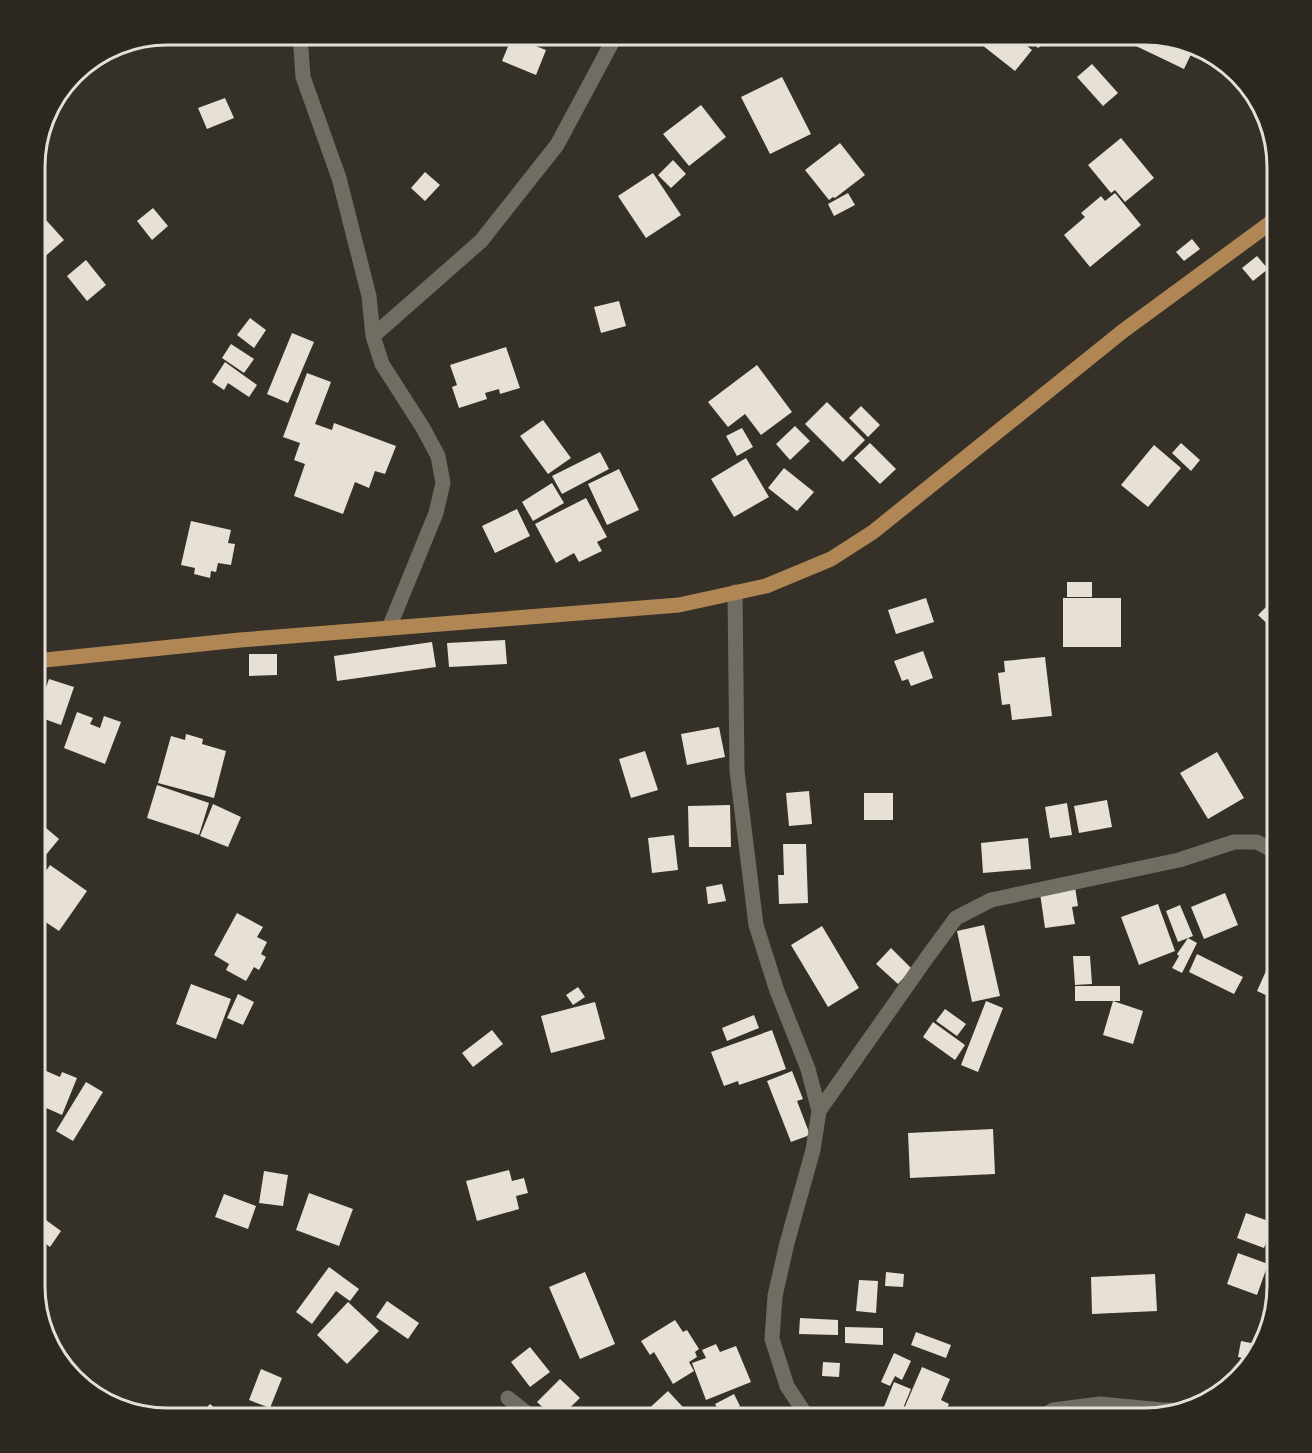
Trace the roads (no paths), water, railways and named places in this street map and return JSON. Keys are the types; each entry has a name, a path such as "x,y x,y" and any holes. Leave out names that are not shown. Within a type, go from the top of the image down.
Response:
{"main road":[{"path":"45,661 240,640 679,605 766,586 831,559 873,532 1123,332 1267,226"}],"street":[{"path":"301,45 303,77 339,177 369,296 373,336 382,364 438,456 443,483 436,513 389,628"},
{"path":"373,336 481,241 557,145 611,45"},
{"path":"735,592 737,771 756,925 777,991 808,1069 819,1111 813,1150 775,1296 772,1339 787,1386 801,1408"},
{"path":"819,1111 956,918 991,900 1179,860 1234,842 1257,842 1267,847"},
{"path":"508,1398 520,1408"},
{"path":"1069,1408 1100,1404 1142,1408"}]}
